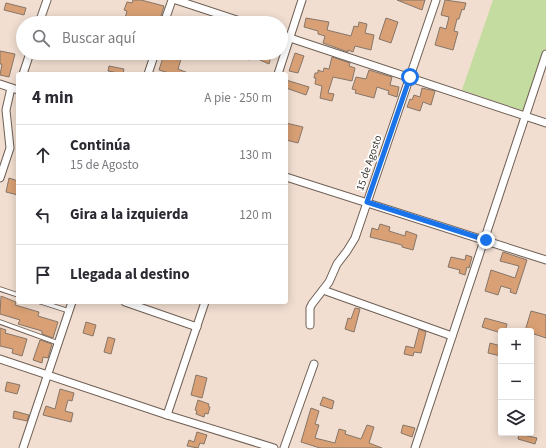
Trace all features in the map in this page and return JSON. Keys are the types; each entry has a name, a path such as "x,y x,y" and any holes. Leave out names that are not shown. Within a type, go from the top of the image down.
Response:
{"street":[{"path":"41,16 46,0"},
{"path":"166,16 172,0"},
{"path":"176,0 225,16"},
{"path":"288,40 302,0"},
{"name":"15 de Agosto","path":"310,325 310,308 323,290 336,264 347,252 355,238 436,0"},
{"path":"289,37 546,123"},
{"path":"415,448 524,115 546,54"},
{"path":"24,72 28,60"},
{"path":"149,72 153,60"},
{"path":"279,72 282,60"},
{"path":"0,84 15,89 6,110 10,148 0,178"},
{"path":"288,178 546,260"},
{"path":"323,290 452,336"},
{"path":"23,448 71,304"},
{"path":"131,304 197,327"},
{"path":"167,415 204,304"},
{"path":"0,360 167,415 274,448"},
{"path":"284,448 314,364"}],"lane":[{"path":"0,289 16,293"},
{"path":"47,304 69,311"},
{"path":"0,322 58,343"}],"green space":[{"path":"493,0 546,0 546,49 523,111 462,90"}],"building":[{"path":"133,0 141,0 164,6 161,16 126,16 127,11 124,10 127,2 132,3"},
{"path":"397,0 425,0 422,10"},
{"path":"445,0 466,3 464,10 462,9 459,19 457,19 454,31 458,32 453,50 435,45 440,27 446,29 449,17 441,15"},
{"path":"6,3 26,8 24,15 4,10"},
{"path":"306,18 329,22 327,30 351,36 354,26 358,27 359,22 367,24 365,33 374,35 371,50 355,46 353,52 348,50 348,52 323,43 325,36 318,34 318,31 304,27"},
{"path":"386,18 398,22 391,43 379,39"},
{"path":"0,51 15,54 9,77 0,75 2,64 0,64"},
{"path":"295,53 304,56 298,73 289,71"},
{"path":"332,57 350,63 349,66 355,68 352,81 333,77 328,93 334,94 332,101 320,98 322,86 315,84 316,78 314,78 315,73 318,73 318,70 323,72 324,68 329,69"},
{"path":"162,60 181,60 178,69 186,72 166,72 159,70"},
{"path":"260,60 270,60 269,64"},
{"path":"109,66 124,69 123,72 108,71"},
{"path":"369,70 392,77 390,85 399,87 397,97 388,94 389,91 377,87 374,98 355,93 356,90 352,89 356,77 366,79"},
{"path":"288,81 309,87 306,95 288,89"},
{"path":"422,88 435,91 431,105 423,102 420,111 407,107 410,99 412,100 414,95 420,97"},
{"path":"288,123 303,127 298,143 288,140"},
{"path":"9,178 16,180 16,194 6,192"},
{"path":"380,224 390,227 389,231 405,236 406,231 417,235 413,250 402,247 402,245 370,237 372,228 378,230"},
{"path":"503,252 527,260 516,294 510,292 511,289 501,286 498,295 485,291 491,270 515,278 519,266 500,261"},
{"path":"466,255 472,257 465,275 459,273 460,270 448,267 451,257 465,260"},
{"path":"1,296 16,302 15,305 39,312 38,316 58,322 53,338 42,334 42,331 18,324 20,320 0,314"},
{"path":"355,308 360,309 354,332 345,329 348,318 351,319"},
{"path":"531,311 546,315 546,338 534,334 534,328 526,328"},
{"path":"485,318 507,324 506,328 498,328 498,332 482,327"},
{"path":"86,322 96,325 93,336 83,333"},
{"path":"0,328 6,330 5,333 27,339 22,356 12,353 13,349 0,346"},
{"path":"419,329 426,332 421,353 414,352 413,356 404,354 406,346 414,348"},
{"path":"108,337 115,339 111,354 104,352"},
{"path":"40,340 52,344 48,358 43,357 42,363 33,360"},
{"path":"490,343 498,345 498,355 488,353"},
{"path":"196,375 207,378 202,398 191,395"},
{"path":"7,382 20,385 17,394 5,391"},
{"path":"60,389 74,393 72,401 68,400 65,411 73,413 71,422 43,415 46,406 55,409"},
{"path":"323,397 334,401 332,409 320,405"},
{"path":"198,400 209,404 208,406 210,407 208,414 205,413 204,417 196,414 197,411 195,410"},
{"path":"311,408 319,411 315,424 319,425 315,438 335,443 339,429 346,431 345,434 361,439 367,425 374,427 369,443 382,448 320,448 301,442"},
{"path":"14,411 29,415 27,421 13,418"},
{"path":"403,425 415,428 412,437 401,433"},
{"path":"197,432 207,435 204,444 200,443 198,448 187,446 189,440 194,442"},
{"path":"519,436 537,438 535,444 518,439"}],"route":[{"path":"410,77 367,202 486,240"}]}
